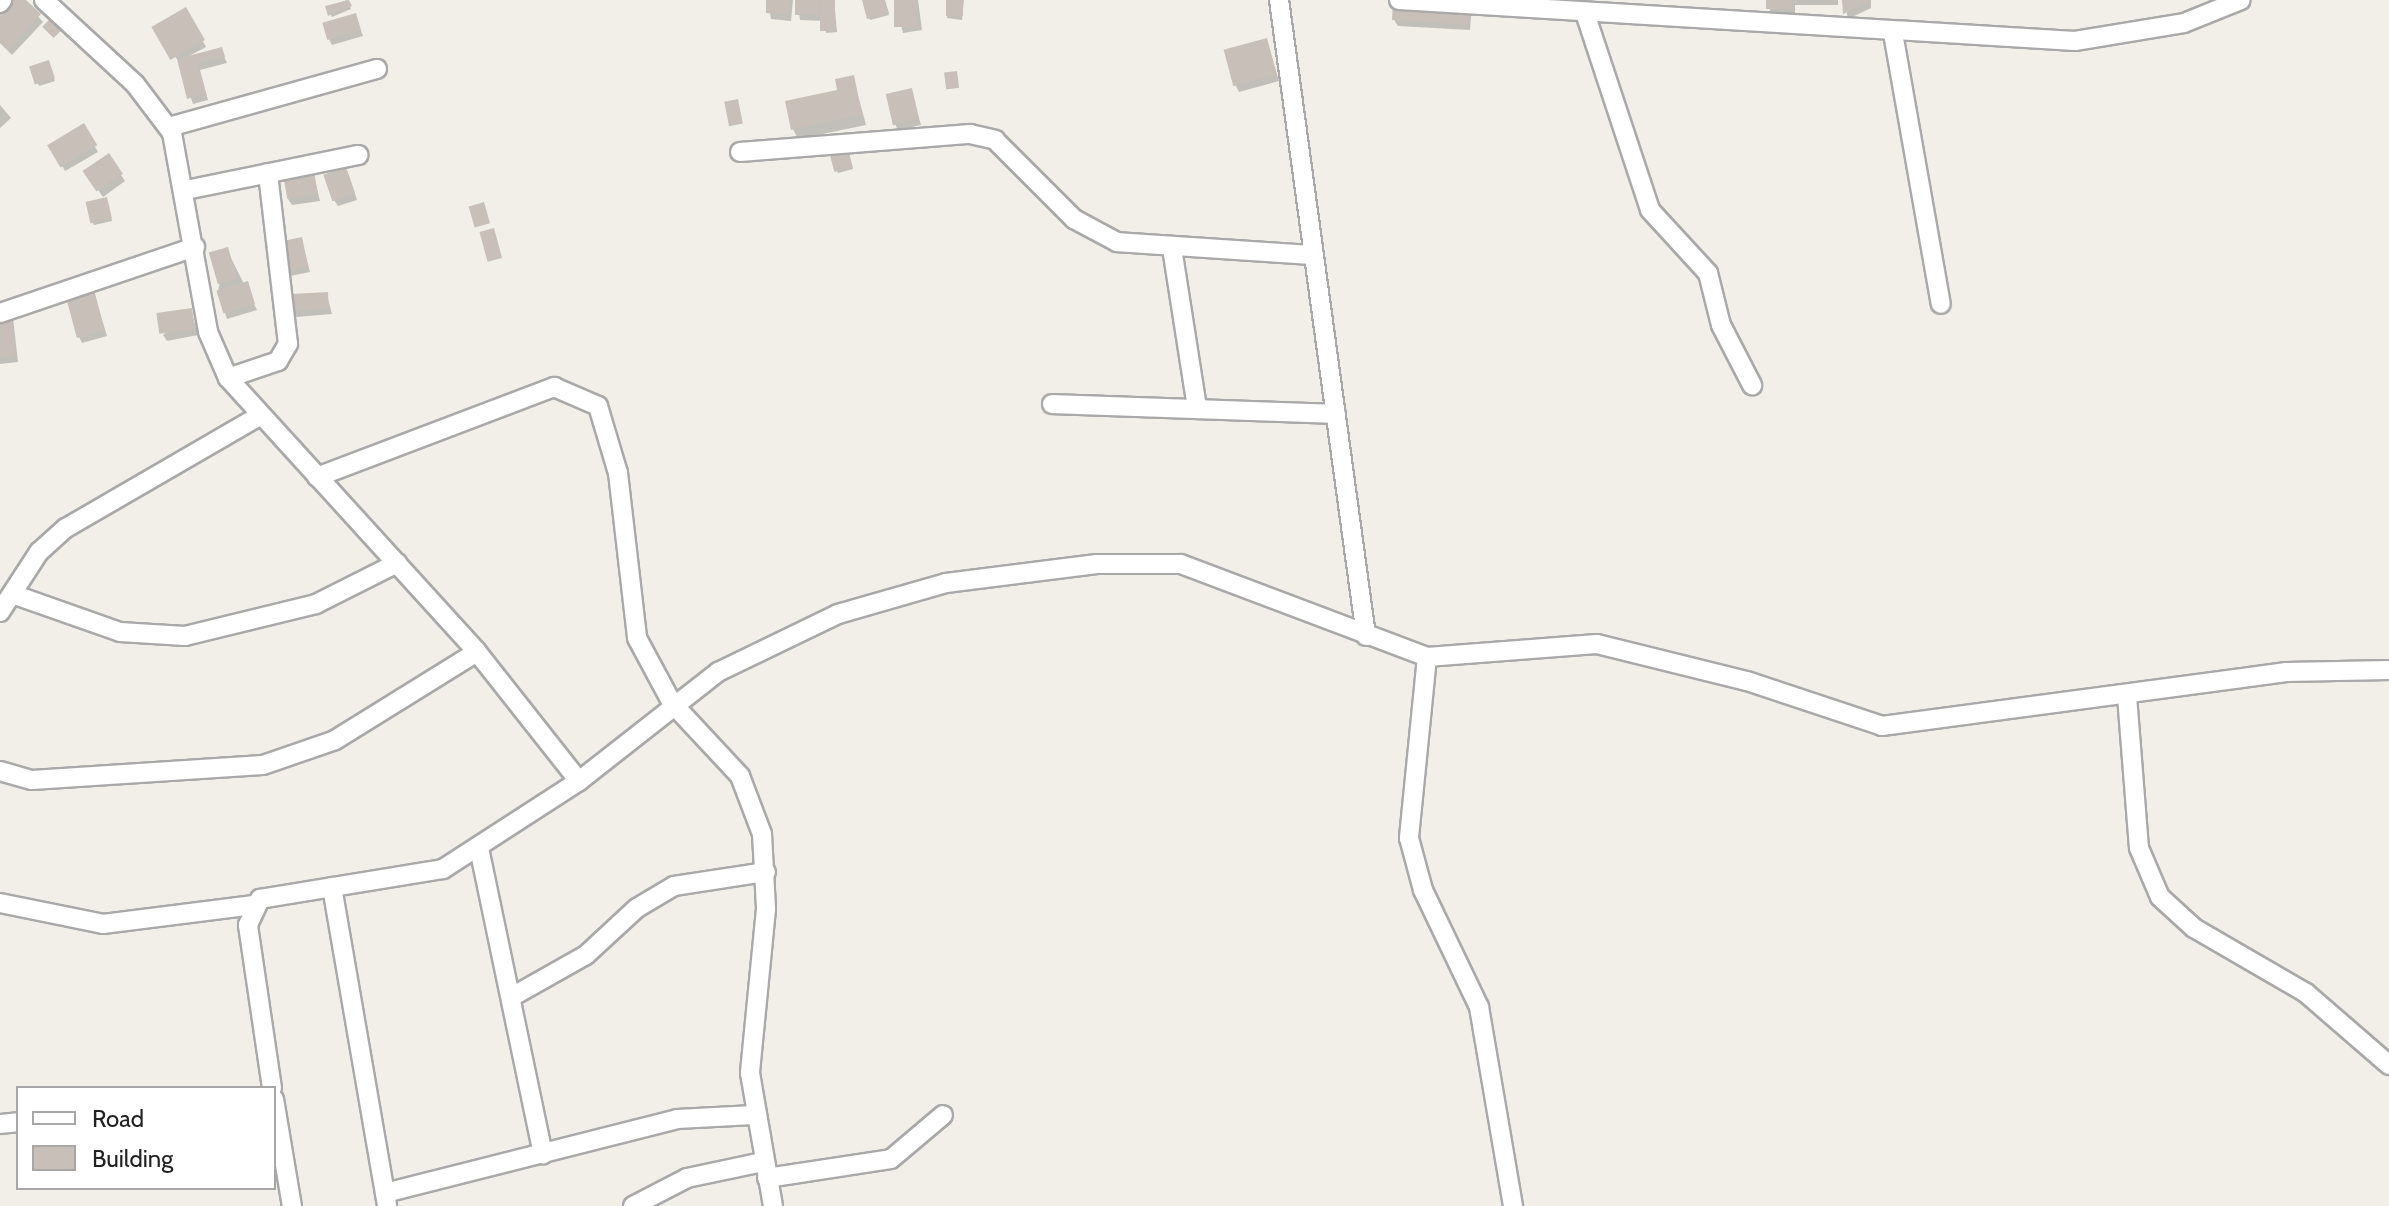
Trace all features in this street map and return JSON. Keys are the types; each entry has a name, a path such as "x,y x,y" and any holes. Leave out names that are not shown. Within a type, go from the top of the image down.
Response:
{"street":[{"path":"44,0 135,84 169,127 186,190 208,332 228,378 259,416 477,652 579,781"},
{"path":"1279,0 1366,636"},
{"path":"1399,0 1487,3 1585,13 1893,33 2075,41 2184,23 2241,0"},
{"path":"1585,13 1650,210 1708,273 1721,325 1752,385"},
{"path":"1893,33 1941,304"},
{"path":"169,127 377,69"},
{"path":"740,152 970,134 995,140 1092,230 1117,242 1314,255"},
{"path":"186,190 358,155"},
{"path":"228,378 278,361 288,344 268,173"},
{"path":"0,313 195,247"},
{"path":"1172,248 1197,407"},
{"path":"317,477 536,393 582,393 598,406 613,447 637,638 672,703 740,776 755,804 766,872 750,1073 754,1115 773,1206"},
{"path":"1052,404 1336,414"},
{"path":"0,612 15,595 39,552 66,528 259,416"},
{"path":"15,595 120,632 185,636 316,604 397,563"},
{"path":"0,903 103,924 254,905 267,896 433,873 479,848 579,781 672,703 780,640 894,595 1097,564 1205,568 1366,636 1427,657 1597,644 1747,681 1882,726 2127,696 2286,672 2389,670"},
{"path":"0,771 32,780 263,765 335,740 477,652"},
{"path":"1427,657 1409,838 1423,890 1479,1007 1513,1206"},
{"path":"2127,696 2139,848 2160,897 2194,928 2306,993 2389,1065"},
{"path":"479,848 515,995 543,1154"},
{"path":"515,995 586,955 637,908 674,886 766,872"},
{"path":"332,887 386,1200 677,1119 754,1115"},
{"path":"254,905 248,925 272,1086"},
{"path":"276,1111 292,1206"},
{"path":"633,1206 687,1178 765,1170 874,1165 908,1151 943,1115"}],"building":[{"path":"10,0 26,0 41,14 8,50 0,42 0,11"},
{"path":"349,0 352,6 328,16 325,6"},
{"path":"766,0 790,0 788,15 766,13"},
{"path":"795,0 819,0 819,15 795,15"},
{"path":"820,0 835,0 835,31 820,31"},
{"path":"862,0 885,0 889,13 867,19"},
{"path":"894,0 917,0 917,27 894,27"},
{"path":"946,0 963,0 963,16 946,16"},
{"path":"1393,0 1469,0 1468,25 1392,20"},
{"path":"1766,0 1792,0 1792,9 1766,9"},
{"path":"1842,0 1868,0 1868,2 1843,14"},
{"path":"186,7 205,40 170,60 151,27"},
{"path":"356,13 361,30 327,40 322,23"},
{"path":"55,14 66,25 54,38 42,27"},
{"path":"1267,38 1277,75 1233,86 1224,50"},
{"path":"222,47 225,57 198,64 206,94 187,99 177,59"},
{"path":"49,60 55,78 35,85 29,66"},
{"path":"957,71 959,88 946,89 944,73"},
{"path":"854,75 862,115 791,130 785,101 837,90 835,79"},
{"path":"912,88 919,119 893,125 886,94"},
{"path":"738,99 743,124 729,126 724,102"},
{"path":"84,123 97,145 61,167 47,145"},
{"path":"845,138 853,167 834,172 827,143"},
{"path":"109,153 123,174 96,192 82,171"},
{"path":"313,166 318,194 287,199 282,171"},
{"path":"346,167 355,193 332,201 323,175"},
{"path":"107,197 112,218 91,223 86,202"},
{"path":"484,202 490,223 475,228 469,206"},
{"path":"494,228 502,258 488,262 480,232"},
{"path":"302,237 308,266 286,271 280,242"},
{"path":"228,247 237,279 218,284 209,253"},
{"path":"248,281 255,304 223,314 216,291"},
{"path":"93,286 105,330 77,338 65,294"},
{"path":"328,292 329,309 291,311 290,294"},
{"path":"192,308 195,329 159,334 156,313"},
{"path":"11,309 15,356 0,358 0,310"}]}
